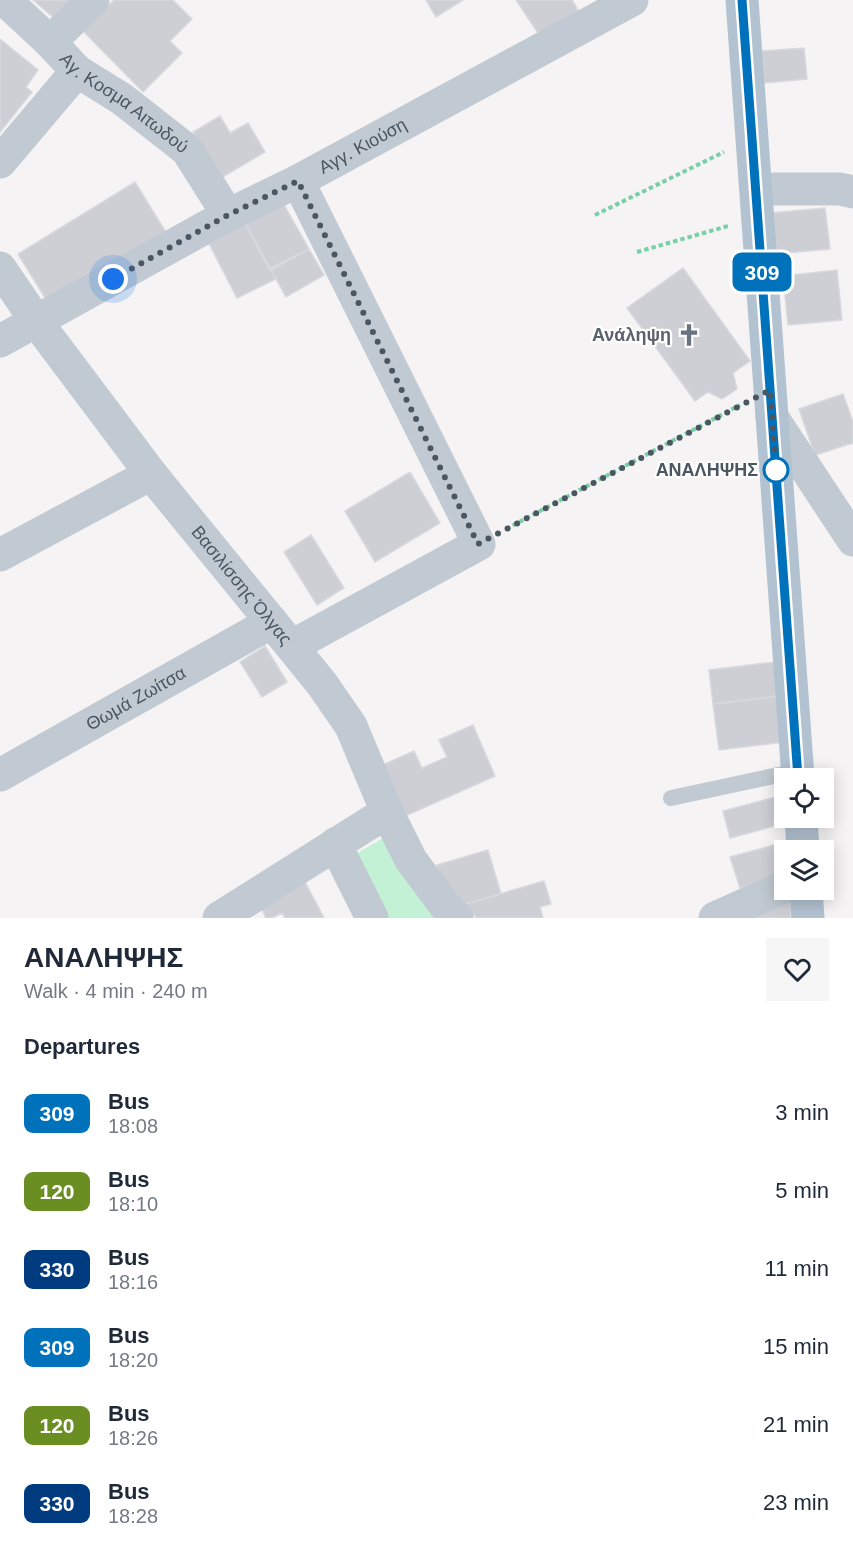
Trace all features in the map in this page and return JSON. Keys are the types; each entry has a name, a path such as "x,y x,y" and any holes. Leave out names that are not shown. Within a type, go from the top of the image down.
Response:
{"main road":[{"path":"742,0 797,768"},
{"path":"807,900 808,918"}],"street":[{"name":"Αγ. Κοσμα Αιτωδού","path":"4,0 50,42 77,71 122,99 187,150 228,215"},
{"path":"50,42 93,0"},
{"name":"Αγγ. Κιούση","path":"0,341 228,215 298,181 632,0"},
{"path":"0,162 77,71"},
{"path":"298,181 478,544"},
{"path":"757,203 840,189 853,192"},
{"name":"Βασιλίσσης Όλγας","path":"0,268 36,321 151,474 322,684 351,726 387,812 411,860 457,918"},
{"path":"771,403 853,540"},
{"path":"0,555 151,474"},
{"name":"Θωμά Ζωίτσα","path":"0,775 282,634 478,544"},
{"path":"219,918 387,812"},
{"path":"335,844 372,918"},
{"path":"715,918 774,892"}],"lane":[{"path":"670,798 774,779"}],"path":[{"path":"595,215 752,138"},
{"path":"636,252 757,203"},
{"path":"478,544 771,403"}],"green space":[{"path":"387,836 435,918 372,918 345,860"}],"building":[{"path":"33,0 73,0 54,18"},
{"path":"114,0 173,0 192,19 170,41 182,53 143,92 83,31"},
{"path":"426,0 463,0 436,17"},
{"path":"516,0 572,0 578,10 540,36"},
{"path":"0,39 38,70 26,87 32,92 0,132"},
{"path":"804,48 807,79 764,83 762,51"},
{"path":"220,116 230,133 248,123 265,152 221,178 193,132"},
{"path":"135,182 167,234 50,306 18,254"},
{"path":"279,196 309,249 269,269 242,217"},
{"path":"825,208 830,249 775,254 771,213"},
{"path":"242,217 276,279 237,298 205,236"},
{"path":"309,249 324,275 286,297 271,270"},
{"name":"Ανάληψη","path":"683,268 750,361 733,373 737,389 722,399 708,392 695,401 627,308"},
{"path":"837,270 842,320 788,325 783,276"},
{"path":"843,394 853,422 853,443 815,455 799,409"},
{"path":"410,472 440,523 375,562 345,511"},
{"path":"311,535 344,588 317,605 284,552"},
{"path":"265,646 287,682 262,697 240,662"},
{"path":"775,662 779,696 713,704 709,670"},
{"path":"779,696 784,742 719,750 713,704"},
{"path":"473,725 495,776 403,817 376,768 414,751 422,768 447,757 439,740"},
{"path":"774,797 774,826 730,838 723,811"},
{"path":"774,845 774,878 740,888 730,857"},
{"path":"488,850 501,894 462,905 444,890 437,865"},
{"path":"544,881 551,904 540,907 543,918 477,918 462,905"},
{"path":"305,882 324,918 285,918 282,913 266,918 260,905"},
{"path":"785,900 790,900 791,918 744,918"}],"bus line":[{"name":"309","path":"742,0 797,768"}],"place":[{"name":"Ανάληψη","path":"689,335"},
{"name":"ΑΝΑΛΗΨΗΣ","path":"776,470"}],"route":[{"path":"113,279 228,215 298,181 478,544 770,390 776,470"}]}
